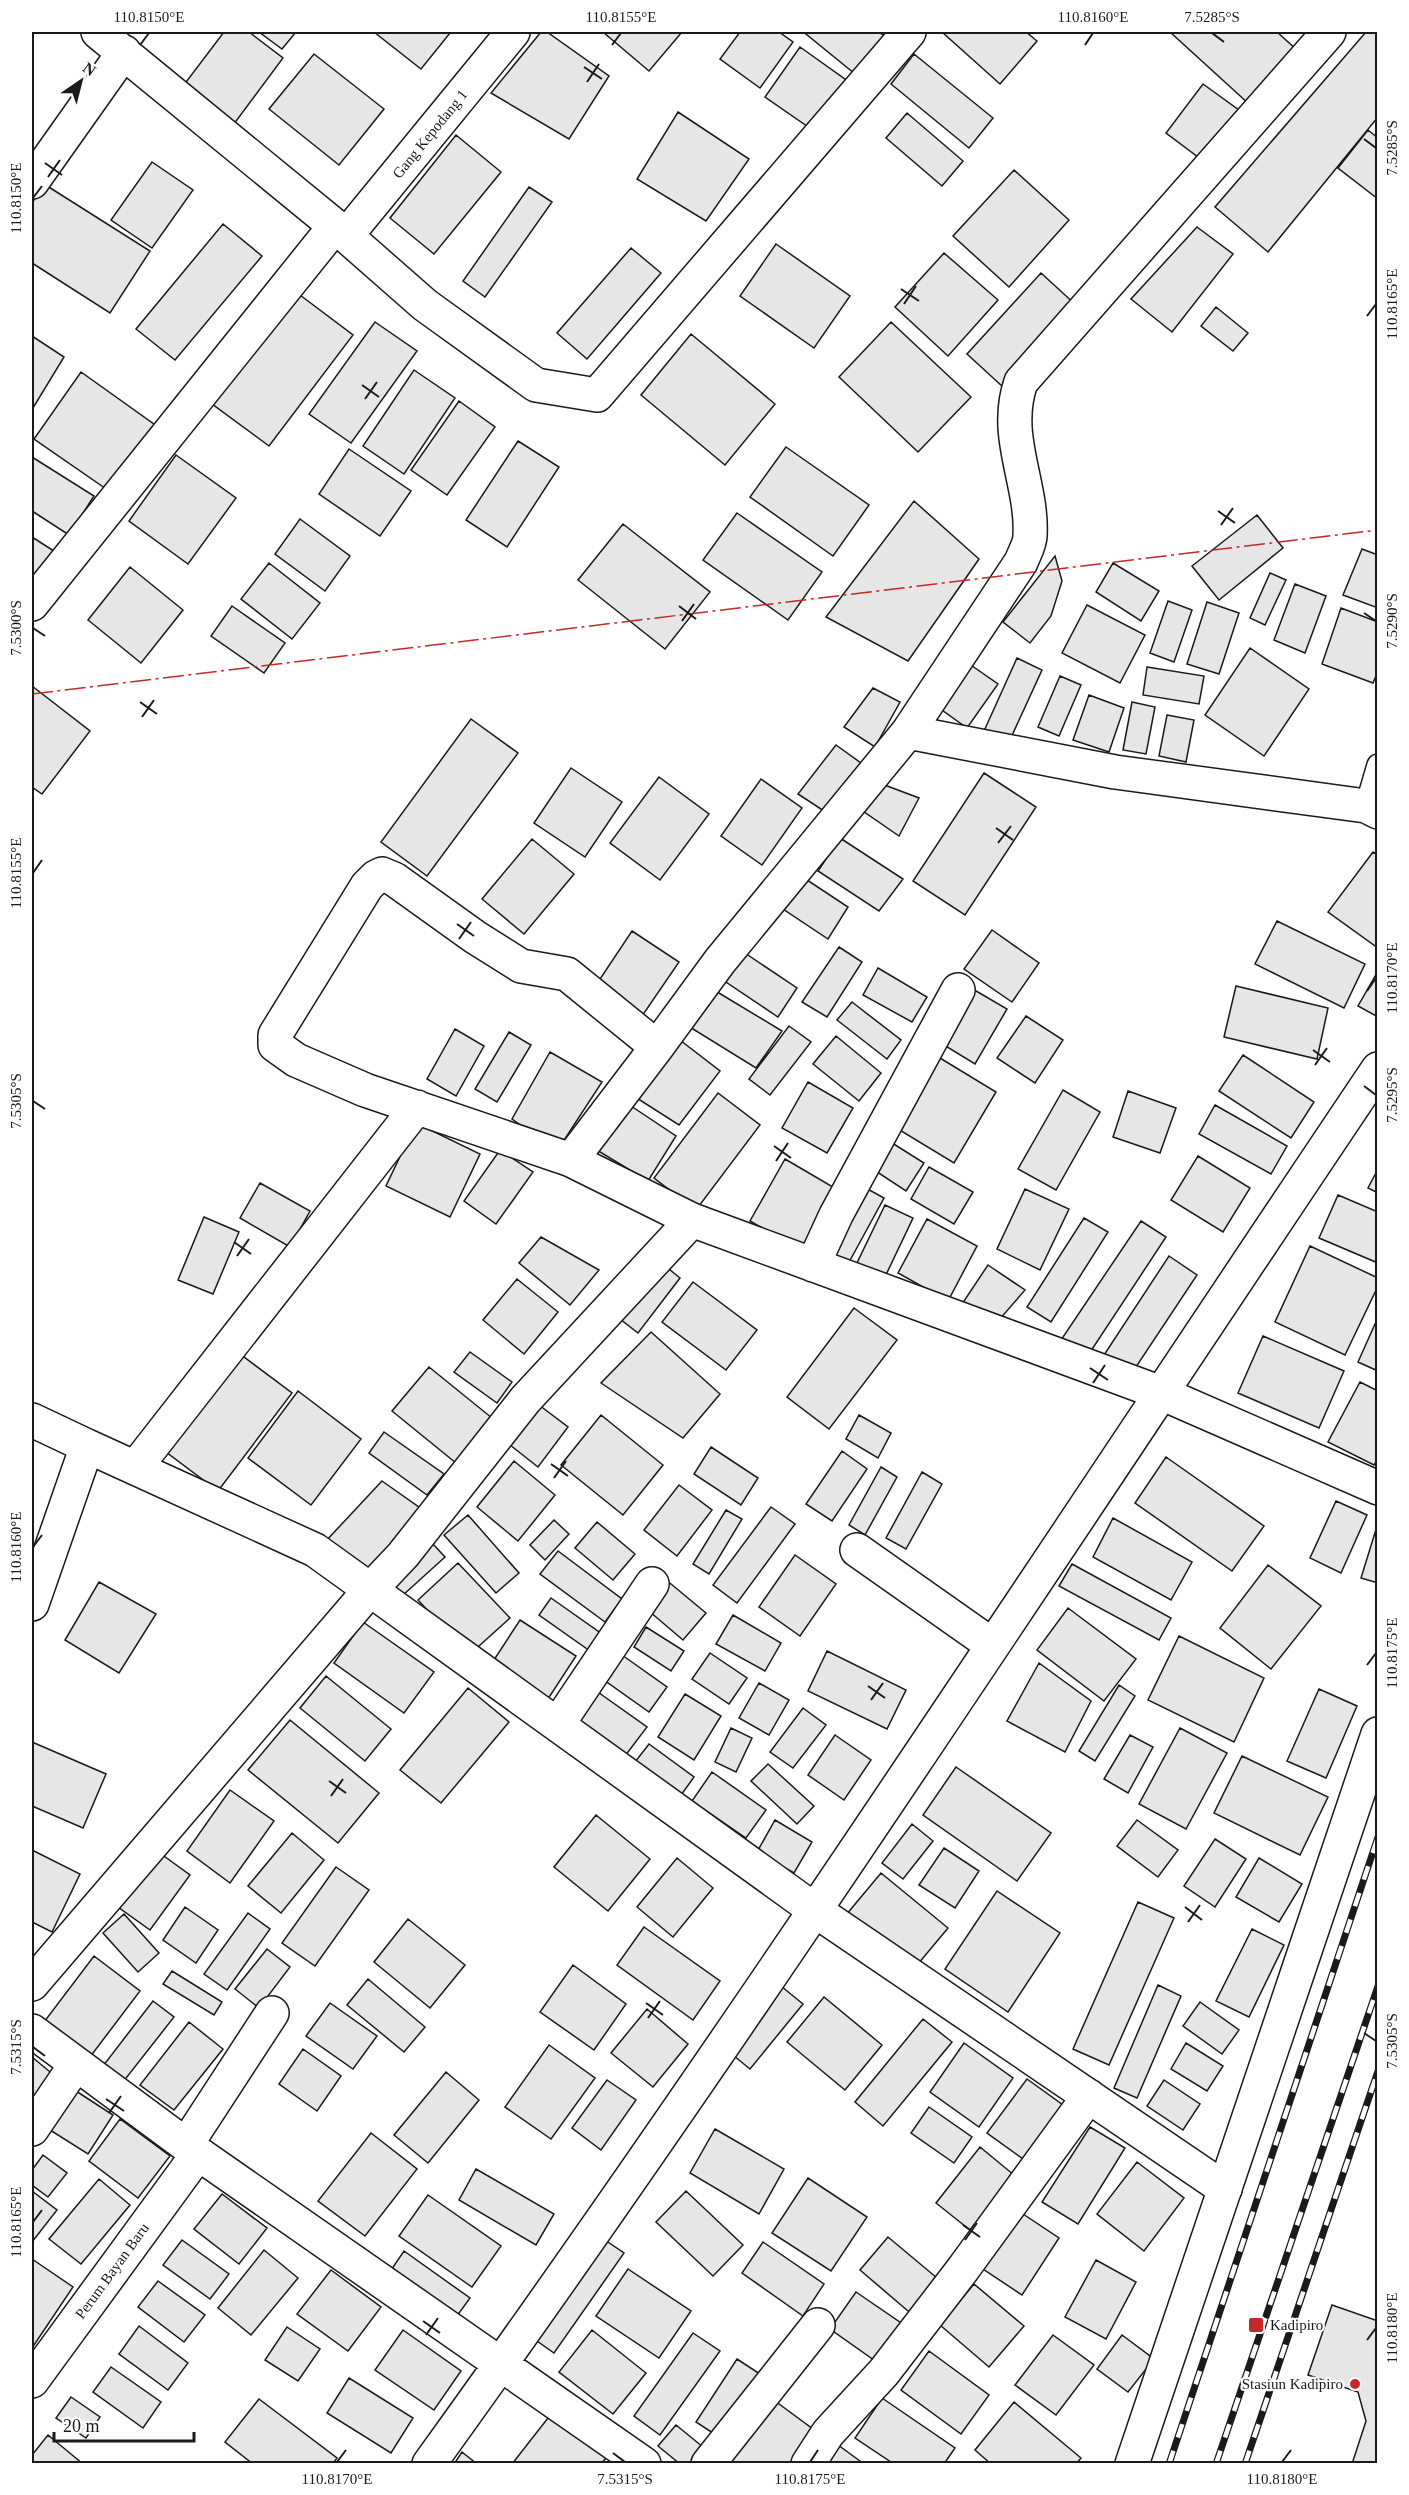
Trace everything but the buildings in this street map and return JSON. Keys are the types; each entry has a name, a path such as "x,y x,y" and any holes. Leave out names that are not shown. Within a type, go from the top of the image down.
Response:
{"street":[{"name":"Gang Kepodang 1","path":"32,604 340,231 513,32"},
{"path":"32,182 114,39 247,157 340,231 425,305 536,385 597,395 909,32"},
{"path":"570,1160 720,961 908,732 1021,562 1030,538 1030,520 1016,443 1015,400 1021,382 1329,32"},
{"path":"908,732 1115,771 1372,809"},
{"path":"657,1047 567,974 521,966 475,937 394,879 382,874 367,886 275,1035 275,1045 296,1060 365,1090 570,1160 692,1220 1161,1393 1377,1488"},
{"path":"813,1264 836,1215 958,990"},
{"path":"429,2463 501,2364 816,1911 1377,1069"},
{"path":"135,1468 417,1107"},
{"path":"32,1984 369,1591 404,1555 525,1400 692,1220"},
{"path":"32,1420 315,1550 816,1911 1225,2189"},
{"path":"32,1604 87,1446"},
{"path":"857,1550 993,1645"},
{"path":"558,1724 651,1584"},
{"path":"1132,2463 1377,1734"},
{"name":"Perum Bayan Baru","path":"32,2381 189,2153 272,2013"},
{"path":"32,2031 189,2153 644,2463"},
{"path":"32,2129 70,2073"},
{"path":"808,2463 828,2433 884,2372 963,2269 1089,2096"},
{"path":"708,2463 818,2325"}],"lane":[{"path":"1372,809 1377,765"}],"railway":[{"path":"1169,2464 1378,1837"},
{"path":"1216,2464 1378,1986"},
{"path":"1245,2464 1378,2071"}],"power":[{"path":"32,694 1378,530"}],"place":[{"name":"Kadipiro","path":"1256,2325"},
{"name":"Stasiun Kadipiro","path":"1355,2384"}]}
